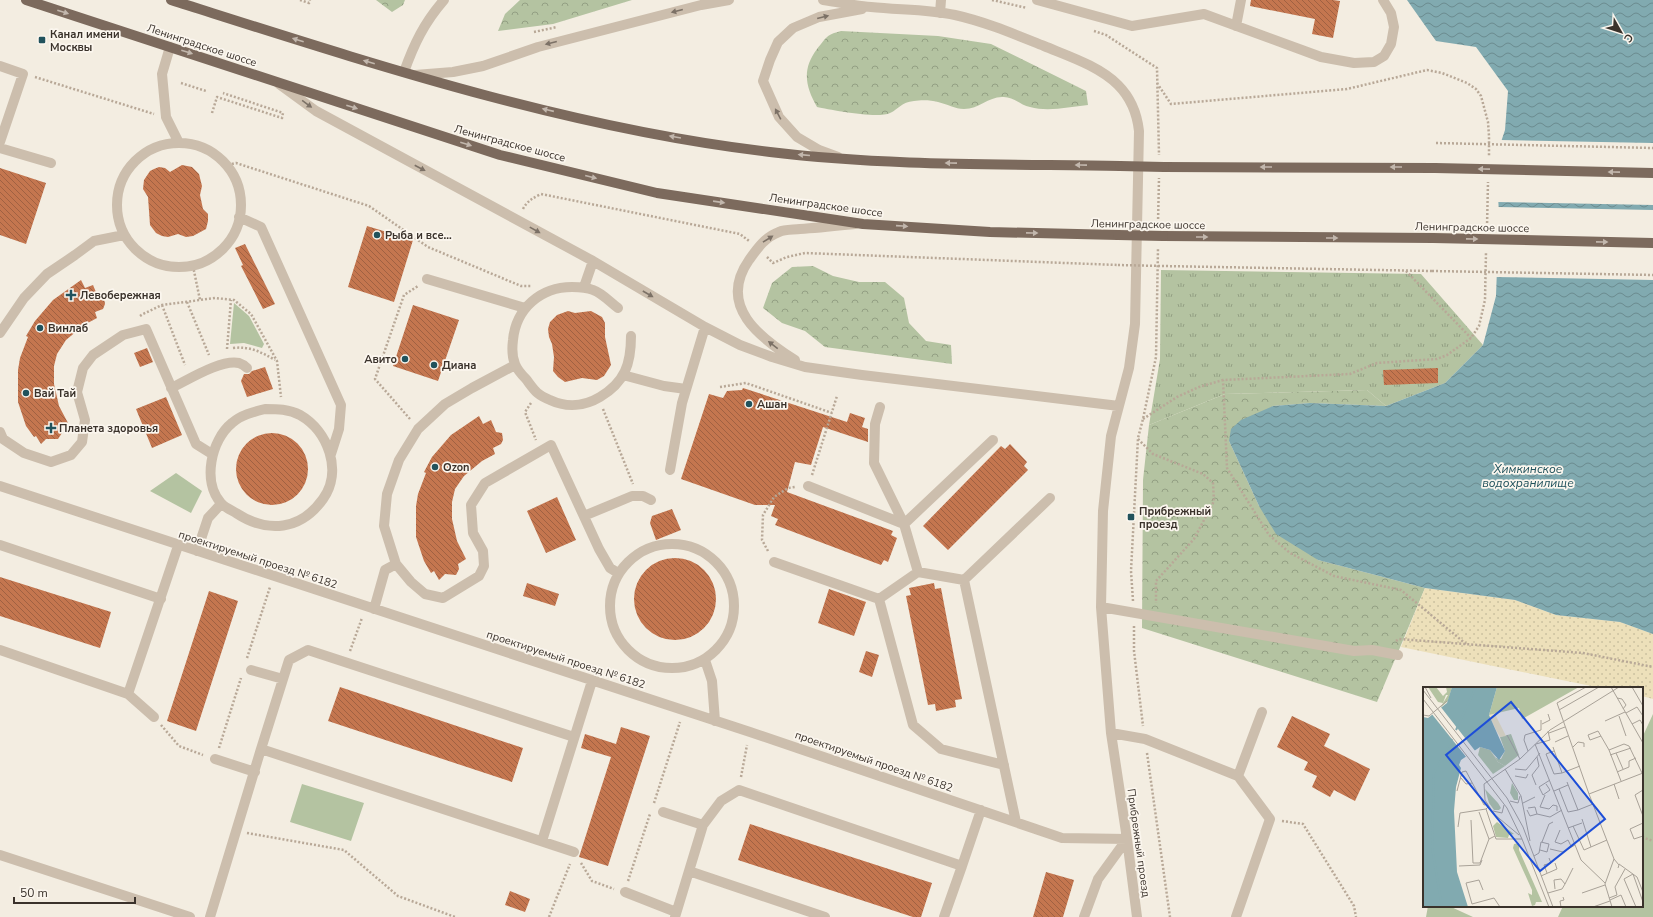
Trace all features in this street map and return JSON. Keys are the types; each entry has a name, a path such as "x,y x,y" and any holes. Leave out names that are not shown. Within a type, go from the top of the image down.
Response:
{"main road":[{"name":"Ленинградское шоссе","path":"26,0 500,155 650,192 863,224 990,232 1160,237 1433,238 1653,243"},
{"path":"171,0 404,72 537,108 641,131 770,152 842,158 940,163 1161,167 1435,168 1653,173"}],"street":[{"path":"404,72 413,46 429,17 444,0"},
{"path":"415,75 453,72 483,66 538,47 701,5 729,0"},
{"path":"823,0 870,7"},
{"path":"940,13 941,0"},
{"path":"1037,0 1132,26 1204,14 1321,57 1354,63 1374,62 1384,56 1391,44 1394,27 1391,13 1382,0"},
{"path":"1236,26 1241,0"},
{"name":"Прибрежный проезд","path":"870,7 911,5 990,24 1071,57 1100,71 1118,84 1130,99 1138,116 1139,131 1135,324 1129,368 1111,436 1102,511 1101,607 1111,733 1137,917"},
{"path":"842,158 819,150 797,137 779,117 763,81 778,42 793,28 819,17 870,7"},
{"path":"170,47 162,74 166,117 178,143"},
{"path":"0,66 23,74 0,142"},
{"path":"276,81 316,111 593,262 705,327 740,345 805,367 1119,406"},
{"path":"178,143 198,146 228,165 239,188 241,208 237,227 227,245 212,258 193,266 173,267 153,262 136,251 124,235 117,215 118,194 125,174 139,158 158,147 178,143"},
{"path":"0,148 51,163"},
{"path":"239,217 261,227 341,404 339,429 331,454"},
{"path":"805,367 773,346 748,322 738,301 738,282 743,268 762,242 780,231 863,224"},
{"path":"0,334 24,298 48,274 94,241 124,235"},
{"path":"584,287 593,262"},
{"path":"427,279 525,308"},
{"path":"618,308 595,290 584,287 559,287 545,292 525,308 514,329 512,350 515,365 537,394 558,404 578,405 590,402 612,390 623,376 631,354 631,336"},
{"path":"670,470 682,404 705,327"},
{"path":"1,438 24,453 50,462 71,455 82,442 83,435 85,420 77,392 83,368 93,355 123,335 146,329 196,444 212,454"},
{"path":"171,388 221,365 241,363 247,368"},
{"path":"515,365 445,404 418,429 399,460 387,494 384,526 396,564 411,582 426,594 443,598 479,576 484,566 482,551 473,533 471,505 485,483 551,445 599,549 610,568 618,573"},
{"path":"623,376 664,386 686,389"},
{"path":"880,407 875,424 874,463 904,524 918,572"},
{"path":"265,409 283,409 299,415 314,425 324,438 331,454 333,473 328,492 317,508 303,520 286,526 266,526 243,518 221,504 213,488 210,471 212,454 220,437 231,423 247,413 265,409"},
{"path":"904,524 993,440"},
{"name":"проектируемый проезд № 6182","path":"0,486 178,546 750,732 1062,838 1127,839"},
{"path":"808,486 904,524"},
{"path":"584,516 632,496 643,496 651,500"},
{"path":"964,580 1050,498"},
{"path":"197,551 208,518 221,504"},
{"path":"670,543 692,546 718,562 728,577 735,601 733,623 722,645 705,660 682,668 656,667 624,647 611,623 609,600 618,573 634,555 670,543"},
{"path":"0,545 161,599"},
{"path":"128,694 178,546"},
{"path":"774,562 879,599"},
{"path":"370,608 385,570 396,564"},
{"path":"879,599 918,572 964,580"},
{"path":"964,580 1016,822"},
{"path":"879,599 913,725 941,749 1004,765"},
{"path":"1101,607 1354,651 1372,650 1398,655"},
{"path":"0,650 128,694 154,717"},
{"path":"210,917 289,660 308,650 574,737"},
{"path":"705,660 712,681 716,721"},
{"path":"248,665 283,679"},
{"path":"542,840 592,680"},
{"path":"1238,776 1262,712"},
{"path":"1111,733 1145,739 1238,776 1270,820 1237,917"},
{"path":"261,750 542,840 574,852"},
{"path":"215,760 255,772"},
{"path":"624,892 675,914 703,825 721,801 739,790 962,866"},
{"path":"944,917 981,810"},
{"path":"663,812 703,825"},
{"path":"1084,917 1098,878 1127,839"},
{"path":"0,855 190,917"},
{"path":"689,871 825,917"}],"path":[{"path":"300,0 309,3 310,0"},
{"path":"992,0 1028,9"},
{"path":"1092,30 1106,35 1157,68 1161,167 1156,357 1138,438 1131,571 1134,651 1170,917"},
{"path":"1157,83 1171,104 1347,89 1427,70 1442,73 1467,83 1476,89 1481,96 1488,122 1489,159"},
{"path":"23,74 166,117"},
{"path":"181,83 206,91"},
{"path":"212,113 217,97 282,118 284,113 223,93"},
{"path":"1436,143 1653,148"},
{"path":"228,165 236,163 369,206 428,247 521,286 536,286"},
{"path":"1487,230 1488,175"},
{"path":"521,213 526,203 541,194 740,234 752,244"},
{"path":"1143,419 1178,397 1199,387 1223,380 1350,374 1377,363 1437,359 1447,355 1470,338 1479,326 1485,300 1486,245"},
{"path":"767,257 773,263 787,257 805,253 1118,265 1653,275"},
{"path":"193,266 200,300"},
{"path":"1406,271 1470,338"},
{"path":"418,429 375,379 404,295 427,279"},
{"path":"138,319 142,314 162,305 215,298 234,300 250,314 277,361 283,409"},
{"path":"227,349 231,300"},
{"path":"187,302 214,368"},
{"path":"162,305 185,366"},
{"path":"1223,380 1227,468 1269,535 1290,553 1334,576 1401,590 1466,644"},
{"path":"720,387 746,383 832,413"},
{"path":"537,394 524,412 540,451"},
{"path":"774,562 762,540 763,515 774,497 788,488 808,486 837,396"},
{"path":"599,397 637,496"},
{"path":"1138,438 1153,454 1203,474 1213,484 1214,502 1194,539 1156,581 1156,617"},
{"path":"248,665 273,576"},
{"path":"346,663 370,608"},
{"path":"1393,642 1400,639 1583,653 1653,667"},
{"path":"154,717 179,746 215,760 242,676"},
{"path":"653,805 684,711"},
{"path":"739,790 750,732"},
{"path":"574,852 592,881 624,892 650,812"},
{"path":"1270,820 1303,824 1354,906 1356,917"},
{"path":"236,832 344,850 398,896 455,917"},
{"path":"1643,837 1653,841"},
{"path":"549,917 574,852"}],"green space":[{"path":"376,0 405,0 403,5 392,12"},
{"path":"520,0 632,0 553,24 498,31 505,14"},
{"path":"841,31 938,36 991,44 1086,91 1088,105 1059,109 1044,109 1026,106 1010,98 1002,97 964,109 932,101 920,100 903,104 890,113 884,115 854,113 817,107 808,85 807,71 809,64 812,56 825,39 829,35"},
{"path":"813,266 833,276 859,282 885,282 904,298 909,323 926,341 951,345 952,364 825,347 805,331 782,323 763,308 772,283 792,267"},
{"path":"1161,270 1421,274 1483,345 1445,383 1386,406 1367,390 1225,394 1149,425 1160,359"},
{"path":"234,303 249,316 264,344 262,348 244,343 230,344"},
{"path":"1367,390 1386,406 1310,403 1273,406 1229,441 1259,506 1318,560 1425,588 1377,702 1142,628 1143,480 1149,425 1225,394"},
{"path":"176,473 202,491 191,513 150,491"},
{"path":"1653,714 1653,917 1558,917 1563,907 1643,907 1643,736"},
{"path":"302,784 364,803 351,841 290,822"},
{"path":"1428,907 1451,907 1473,917 1426,917"}],"sand":[{"path":"1425,588 1515,600 1556,615 1620,622 1653,634 1653,699 1643,696 1643,687 1596,687 1401,647"}],"water":[{"name":"Химкинское водохранилище","path":"1407,0 1653,0 1653,634 1620,622 1556,615 1515,600 1425,588 1318,560 1276,534 1259,506 1229,441 1231,429 1241,420 1273,406 1310,403 1386,406 1445,383 1483,345 1496,296 1499,214 1496,157 1505,130 1508,91 1476,47 1436,41"}],"pier":[{"path":"1500,140 1653,143 1653,205 1497,202 1494,157"},
{"path":"1497,207 1653,210 1653,280 1495,277"}],"building":[{"path":"1251,0 1340,1 1333,38 1312,34 1315,19 1250,6"},
{"path":"182,165 192,167 199,174 202,186 200,195 203,209 208,214 206,229 193,236 186,237 178,234 168,237 162,236 156,233 150,225 148,197 143,189 144,180 150,171 159,167 165,168 170,172"},
{"path":"0,168 46,183 26,244 0,235"},
{"path":"367,226 413,240 394,302 348,287"},
{"path":"245,244 275,304 263,309 241,266 243,265 235,248"},
{"path":"81,280 85,288 93,285 98,297 104,298 105,304 103,309 95,312 97,318 84,325 66,340 57,354 54,366 54,384 59,406 68,423 60,428 62,433 58,439 46,439 41,444 36,436 34,437 26,426 18,402 18,370 20,358 28,337 26,336 35,321 53,300"},
{"path":"413,305 459,320 438,381 393,366"},
{"path":"568,311 575,313 591,311 602,317 605,323 605,337 611,365 604,376 597,380 582,378 565,382 553,371 554,357 548,329 550,322 557,315"},
{"path":"147,348 153,362 140,367 134,353"},
{"path":"265,367 273,389 247,397 241,381 244,374 249,374 252,371"},
{"path":"1438,368 1438,383 1384,385 1383,370"},
{"path":"743,388 847,422 850,413 865,418 862,427 868,429 868,442 823,427 811,465 795,462 787,492 893,531 891,535 897,538 888,562 884,560 881,565 775,525 778,519 771,516 775,505 755,505 681,479 709,394 723,398 727,391 742,390"},
{"path":"166,397 182,435 152,448 136,409"},
{"path":"479,416 483,424 491,420 496,432 502,433 503,440 501,444 493,448 495,454 482,461 464,476 455,489 452,502 452,519 457,541 466,559 458,564 459,569 456,575 445,574 439,580 434,571 431,573 424,561 416,537 416,506 418,494 426,473 424,472 432,457 451,435"},
{"path":"272,433 292,439 302,449 308,469 302,489 292,499 272,505 252,499 242,489 236,469 242,449 252,439"},
{"path":"1010,444 1027,462 1024,466 1028,470 948,550 923,526 1001,446 1005,449"},
{"path":"557,497 576,540 546,553 527,511"},
{"path":"672,509 681,530 656,540 650,523 652,516"},
{"path":"667,558 683,558 698,565 709,576 716,591 716,607 713,615 704,628 691,637 683,640 667,640 652,633 641,622 634,607 634,591 641,576 652,565"},
{"path":"0,577 111,612 100,648 0,616"},
{"path":"527,583 559,594 555,606 523,596"},
{"path":"934,583 935,589 941,588 962,699 955,700 956,707 936,711 935,704 928,705 906,596 911,595 909,588"},
{"path":"829,589 866,602 854,636 818,623"},
{"path":"209,591 238,601 196,731 167,721"},
{"path":"866,651 879,655 872,677 859,672"},
{"path":"340,687 523,748 512,782 328,721"},
{"path":"1292,716 1330,734 1324,746 1370,769 1355,801 1334,790 1330,797 1312,787 1317,776 1304,770 1308,762 1277,747"},
{"path":"621,727 650,736 608,866 579,857 611,757 581,748 585,734 616,744"},
{"path":"750,824 932,883 921,917 913,917 738,860"},
{"path":"1046,872 1074,880 1063,917 1033,917"},
{"path":"510,891 530,899 525,912 505,905"}],"place":[{"name":"Канал имени Москвы","path":"42,40"},
{"name":"Рыба и все...","path":"377,235"},
{"name":"Левобережная","path":"71,295"},
{"name":"Винлаб","path":"40,328"},
{"name":"Авито","path":"405,359"},
{"name":"Диана","path":"434,365"},
{"name":"Вай Тай","path":"26,393"},
{"name":"Ашан","path":"749,404"},
{"name":"Планета здоровья","path":"51,428"},
{"name":"Ozon","path":"435,467"},
{"name":"Прибрежный проезд","path":"1131,517"}]}
